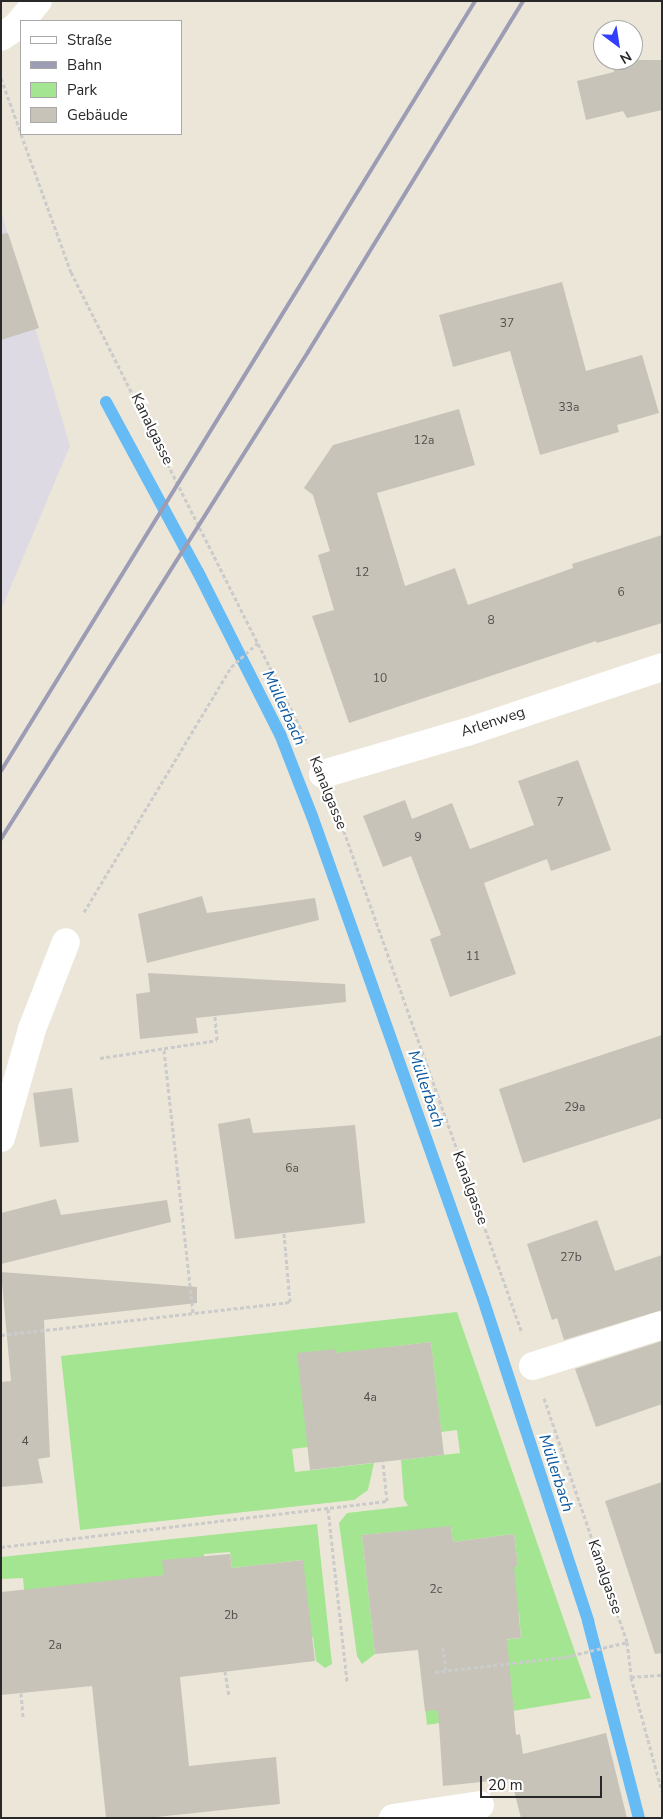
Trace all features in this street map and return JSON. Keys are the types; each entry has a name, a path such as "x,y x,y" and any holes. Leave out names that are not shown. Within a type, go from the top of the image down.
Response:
{"street":[{"path":"22,20 38,1"},
{"path":"1,37 20,22"},
{"name":"Arlenweg","path":"323,774 466,732 662,667"},
{"path":"1,1138 32,1029 66,942"},
{"path":"534,1366 662,1325"},
{"path":"393,1818 480,1805"}],"path":[{"name":"Kanalgasse","path":"1,78 20,131"},
{"name":"Kanalgasse","path":"21,135 71,272 323,774 534,1366 627,1642 631,1677 662,1792"},
{"path":"66,942 231,667 258,643"},
{"path":"100,1058 164,1050 217,1040 215,1016"},
{"path":"164,1050 193,1313"},
{"path":"1,1335 290,1302 284,1233"},
{"path":"1,1547 386,1501 383,1462"},
{"path":"328,1509 347,1682"},
{"path":"435,1672 566,1657 627,1642"},
{"path":"443,1647 446,1671"},
{"path":"226,1671 229,1696"},
{"path":"631,1677 662,1675"},
{"path":"21,1693 23,1718"}],"shaded area":[{"path":"1,211 70,446 1,610"}],"green space":[{"path":"457,1312 591,1698 427,1725 423,1688 463,1644 521,1638 519,1613 506,1614 501,1568 518,1566 514,1534 453,1542 451,1526 406,1547 404,1531 362,1535 375,1654 362,1664 357,1656 339,1523 347,1513 408,1506 404,1499 401,1460 460,1453 457,1430 441,1432 431,1342 389,1347 337,1366 336,1349 308,1447 292,1449 295,1472 374,1463 368,1490 354,1500 80,1530 61,1356"},
{"path":"317,1524 332,1664 325,1668 316,1661 313,1637 296,1639 302,1560 232,1568 230,1552 204,1554 205,1571 172,1643 104,1582 24,1590 23,1578 1,1579 1,1557"}],"building":[{"path":"643,60 662,60 662,110 627,118 623,111 586,120 577,81 614,72 614,70 643,70"},
{"path":"8,233 39,328 1,340 1,234"},
{"path":"562,282 586,371 642,355 659,413 617,425 619,432 540,455 510,351 453,367 439,315"},
{"path":"459,409 475,465 377,493 405,586 455,568 468,605 573,568 572,564 662,535 662,623 597,643 596,641 349,723 312,616 334,610 318,555 330,551 313,495 304,488 333,445"},
{"path":"578,760 611,850 551,871 547,859 484,883 516,974 450,997 430,939 441,935 411,856 383,867 363,816 405,800 412,819 452,803 470,849 534,825 518,781"},
{"path":"202,896 207,913 315,898 319,920 147,963 138,914"},
{"path":"148,973 345,984 346,1002 196,1018 198,1033 140,1039 136,994 150,992"},
{"path":"662,1035 662,1118 523,1163 499,1089"},
{"path":"72,1088 79,1142 40,1147 33,1093"},
{"path":"250,1118 253,1133 355,1125 365,1223 235,1239 218,1124"},
{"path":"56,1199 61,1215 167,1200 171,1222 1,1264 1,1213"},
{"path":"597,1220 615,1271 662,1255 662,1310 564,1340 557,1318 552,1320 527,1244"},
{"path":"1,1272 197,1287 197,1303 44,1320 50,1457 38,1459 43,1483 1,1487 1,1382 11,1381"},
{"path":"662,1341 662,1404 596,1427 575,1369"},
{"path":"431,1342 444,1455 310,1470 297,1353 336,1349 336,1353"},
{"path":"662,1482 662,1653 655,1654 605,1501"},
{"path":"451,1526 453,1542 514,1534 518,1566 514,1567 521,1638 507,1639 516,1735 520,1734 523,1754 606,1733 627,1818 521,1818 511,1779 443,1786 438,1710 425,1711 418,1650 375,1654 362,1535"},
{"path":"230,1554 232,1568 303,1560 315,1661 180,1677 189,1766 276,1757 280,1804 147,1818 106,1818 92,1686 1,1695 1,1592 164,1575 162,1560"}],"waterway":[{"name":"Müllerbach","path":"106,402 198,572 280,734 312,816 483,1299 588,1621 639,1818"}],"railway":[{"path":"1,771 475,1"},
{"path":"1,839 308,352 523,1"}]}
